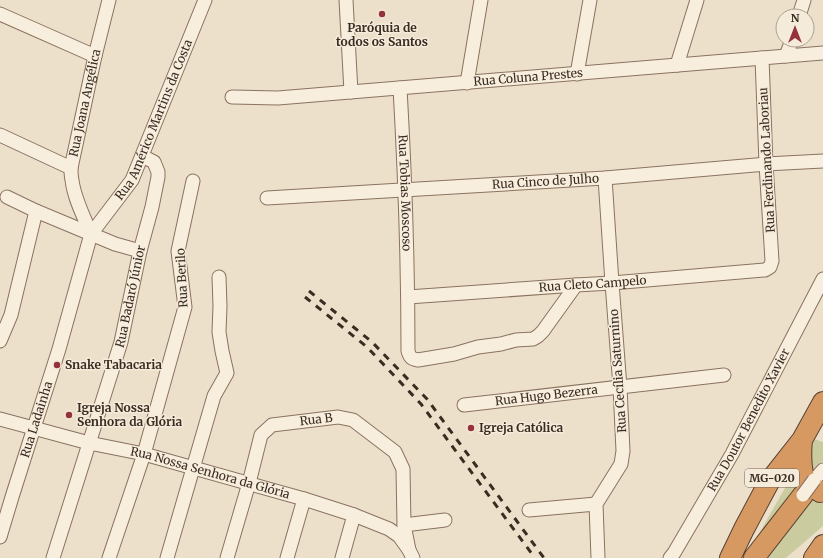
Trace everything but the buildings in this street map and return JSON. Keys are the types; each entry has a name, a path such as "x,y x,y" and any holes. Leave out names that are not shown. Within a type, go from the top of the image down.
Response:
{"highway":[{"name":"MG-020","path":"730,558 769,482 802,440 823,402"},
{"path":"754,558 814,489 820,492 806,481 801,459 802,440"},
{"path":"814,558 823,546"}],"street":[{"name":"Rua Joana Angélica","path":"91,234 80,207 72,181 71,168 95,56 109,0"},
{"name":"Rua Américo Martins da Costa","path":"91,234 132,180 205,0"},
{"path":"346,0 351,92"},
{"path":"468,83 481,0"},
{"path":"577,74 590,0"},
{"path":"677,65 697,0"},
{"path":"0,14 95,56"},
{"path":"786,56 789,48"},
{"name":"Rua Coluna Prestes","path":"232,97 278,98 823,53"},
{"name":"Rua Ferdinando Laboriau","path":"762,58 766,164 772,261"},
{"name":"Rua Tobias Moscoso","path":"400,88 405,190 408,351 410,357 418,360 516,340 533,339 543,331 576,285"},
{"path":"0,135 71,168"},
{"name":"Rua Badaró Júnior","path":"53,558 121,342 140,251 152,207 158,172 154,162 142,156"},
{"name":"Rua Cinco de Julho","path":"267,198 605,178 766,164 823,161"},
{"name":"Rua Cecília Saturnino","path":"596,504 621,464 623,451 620,387 605,178"},
{"name":"Rua Berilo","path":"109,558 144,454 185,307 178,251 193,181"},
{"path":"7,197 36,211 115,244 140,251"},
{"path":"80,207 88,212 107,213"},
{"path":"0,342 11,315 36,211"},
{"name":"Rua Ladainha","path":"0,536 59,349 91,234"},
{"name":"Rua Cleto Campelo","path":"408,297 612,283 765,270 770,267 772,261"},
{"path":"167,558 214,396 227,373 219,332 219,277"},
{"name":"Rua Doutor Benedito Xavier","path":"670,558 732,454 823,279"},
{"name":"Rua Hugo Bezerra","path":"464,406 724,375"},
{"name":"Rua B","path":"227,558 249,483 261,435 272,424 338,417 353,420 396,452 403,469 404,525"},
{"name":"Rua Nossa Senhora da Glória","path":"0,419 89,443 144,454 194,467 354,515 389,529 399,536 409,555"},
{"path":"814,489 823,470"},
{"path":"287,558 304,499"},
{"path":"529,510 596,504 598,558"},
{"path":"342,558 354,515"},
{"path":"409,555 404,525 445,520"}],"green space":[{"path":"814,439 823,442 823,461 816,466 808,476 808,455"},
{"path":"797,467 802,482 745,558"},
{"path":"810,493 823,495 823,526 786,558 762,558"}],"railway":[{"path":"309,291 372,342 427,399 544,558"},
{"path":"305,297 367,347 421,404 535,558"}],"place":[{"name":"Paróquia de todos os Santos","path":"382,14"},
{"name":"Snake Tabacaria","path":"57,365"},
{"name":"Igreja Nossa Senhora da Glória","path":"69,415"},
{"name":"Igreja Católica","path":"471,428"}]}
